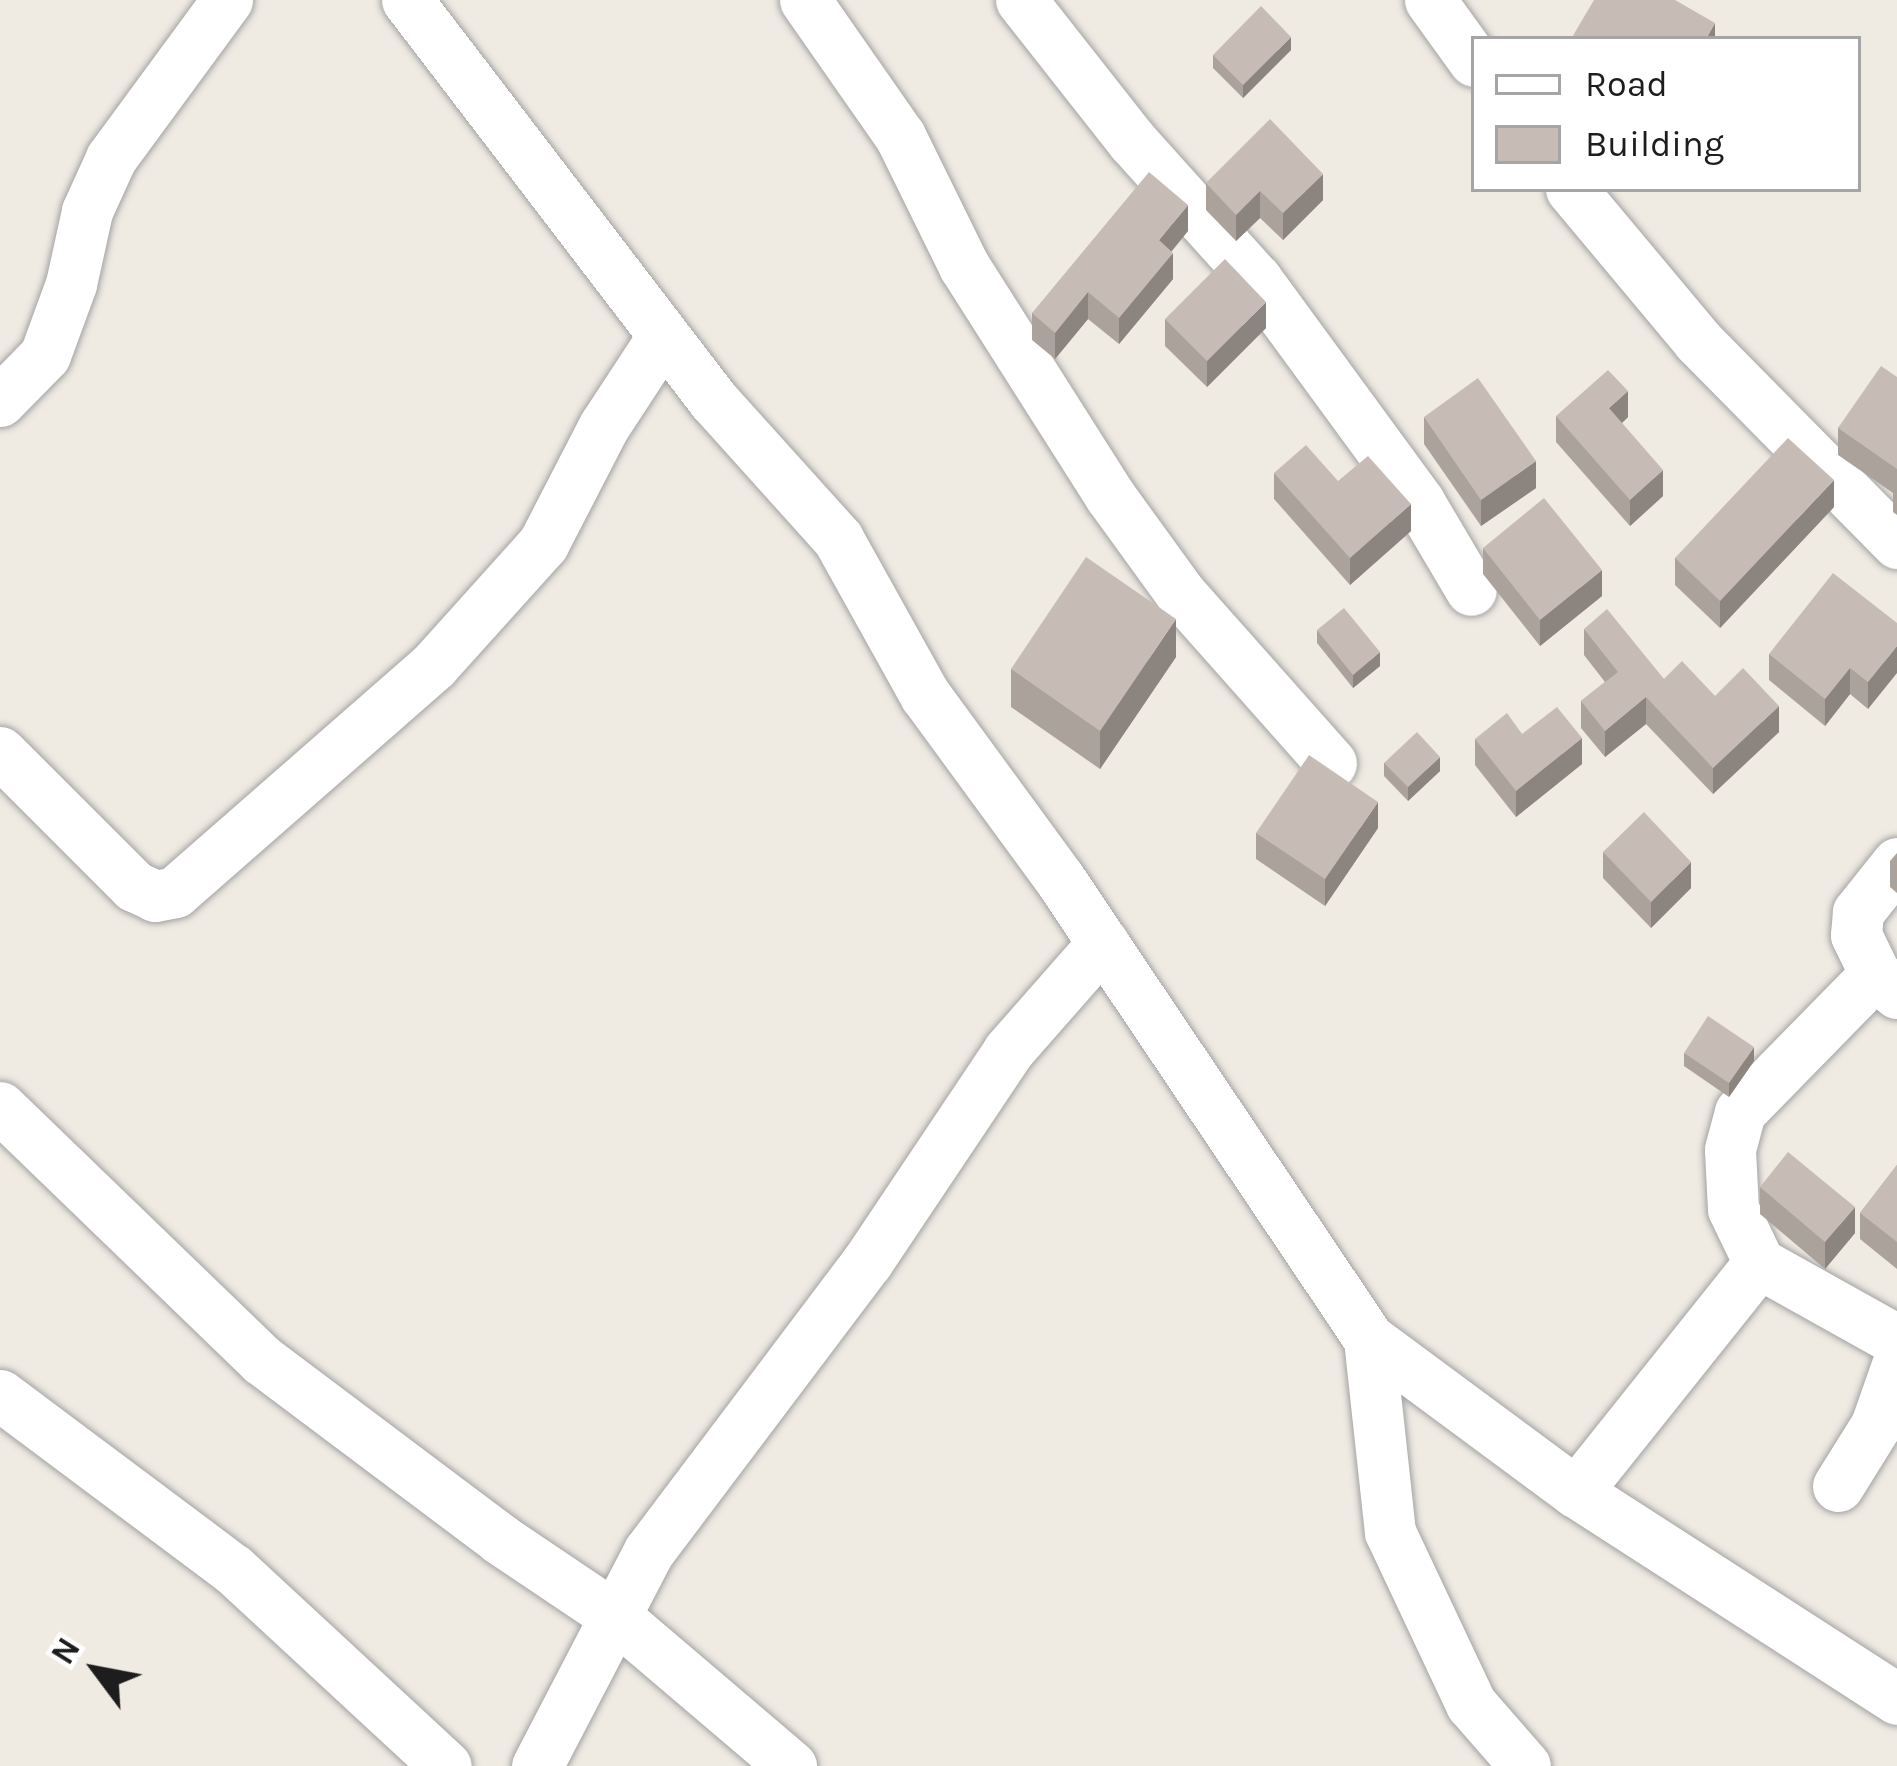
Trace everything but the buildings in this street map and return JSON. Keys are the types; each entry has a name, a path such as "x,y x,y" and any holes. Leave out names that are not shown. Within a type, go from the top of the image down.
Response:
{"street":[{"path":"0,400 45,355 71,284 87,211 111,158 227,0"},
{"path":"407,0 713,400 838,539 926,695 1103,943 1369,1339 1576,1492 1897,1699"},
{"path":"805,0 900,136 964,266 1110,496 1180,594 1331,763"},
{"path":"1022,0 1132,141 1256,279 1419,502 1471,590"},
{"path":"1430,0 1471,57"},
{"path":"1574,192 1698,341 1897,543"},
{"path":"0,752 134,886 155,896 175,892 434,665 543,544 604,426 663,335"},
{"path":"1897,863 1858,912 1856,935 1886,984 1740,1112 1730,1150 1733,1209 1760,1262 1897,1340"},
{"path":"537,1766 649,1551 867,1262 1008,1051 1103,943"},
{"path":"0,1107 262,1360 500,1539 616,1617 791,1766"},
{"path":"1576,1492 1760,1262"},
{"path":"1369,1339 1390,1532 1471,1704 1525,1766"},
{"path":"1838,1486 1876,1425 1897,1365"},
{"path":"0,1395 233,1569 446,1766"}]}
